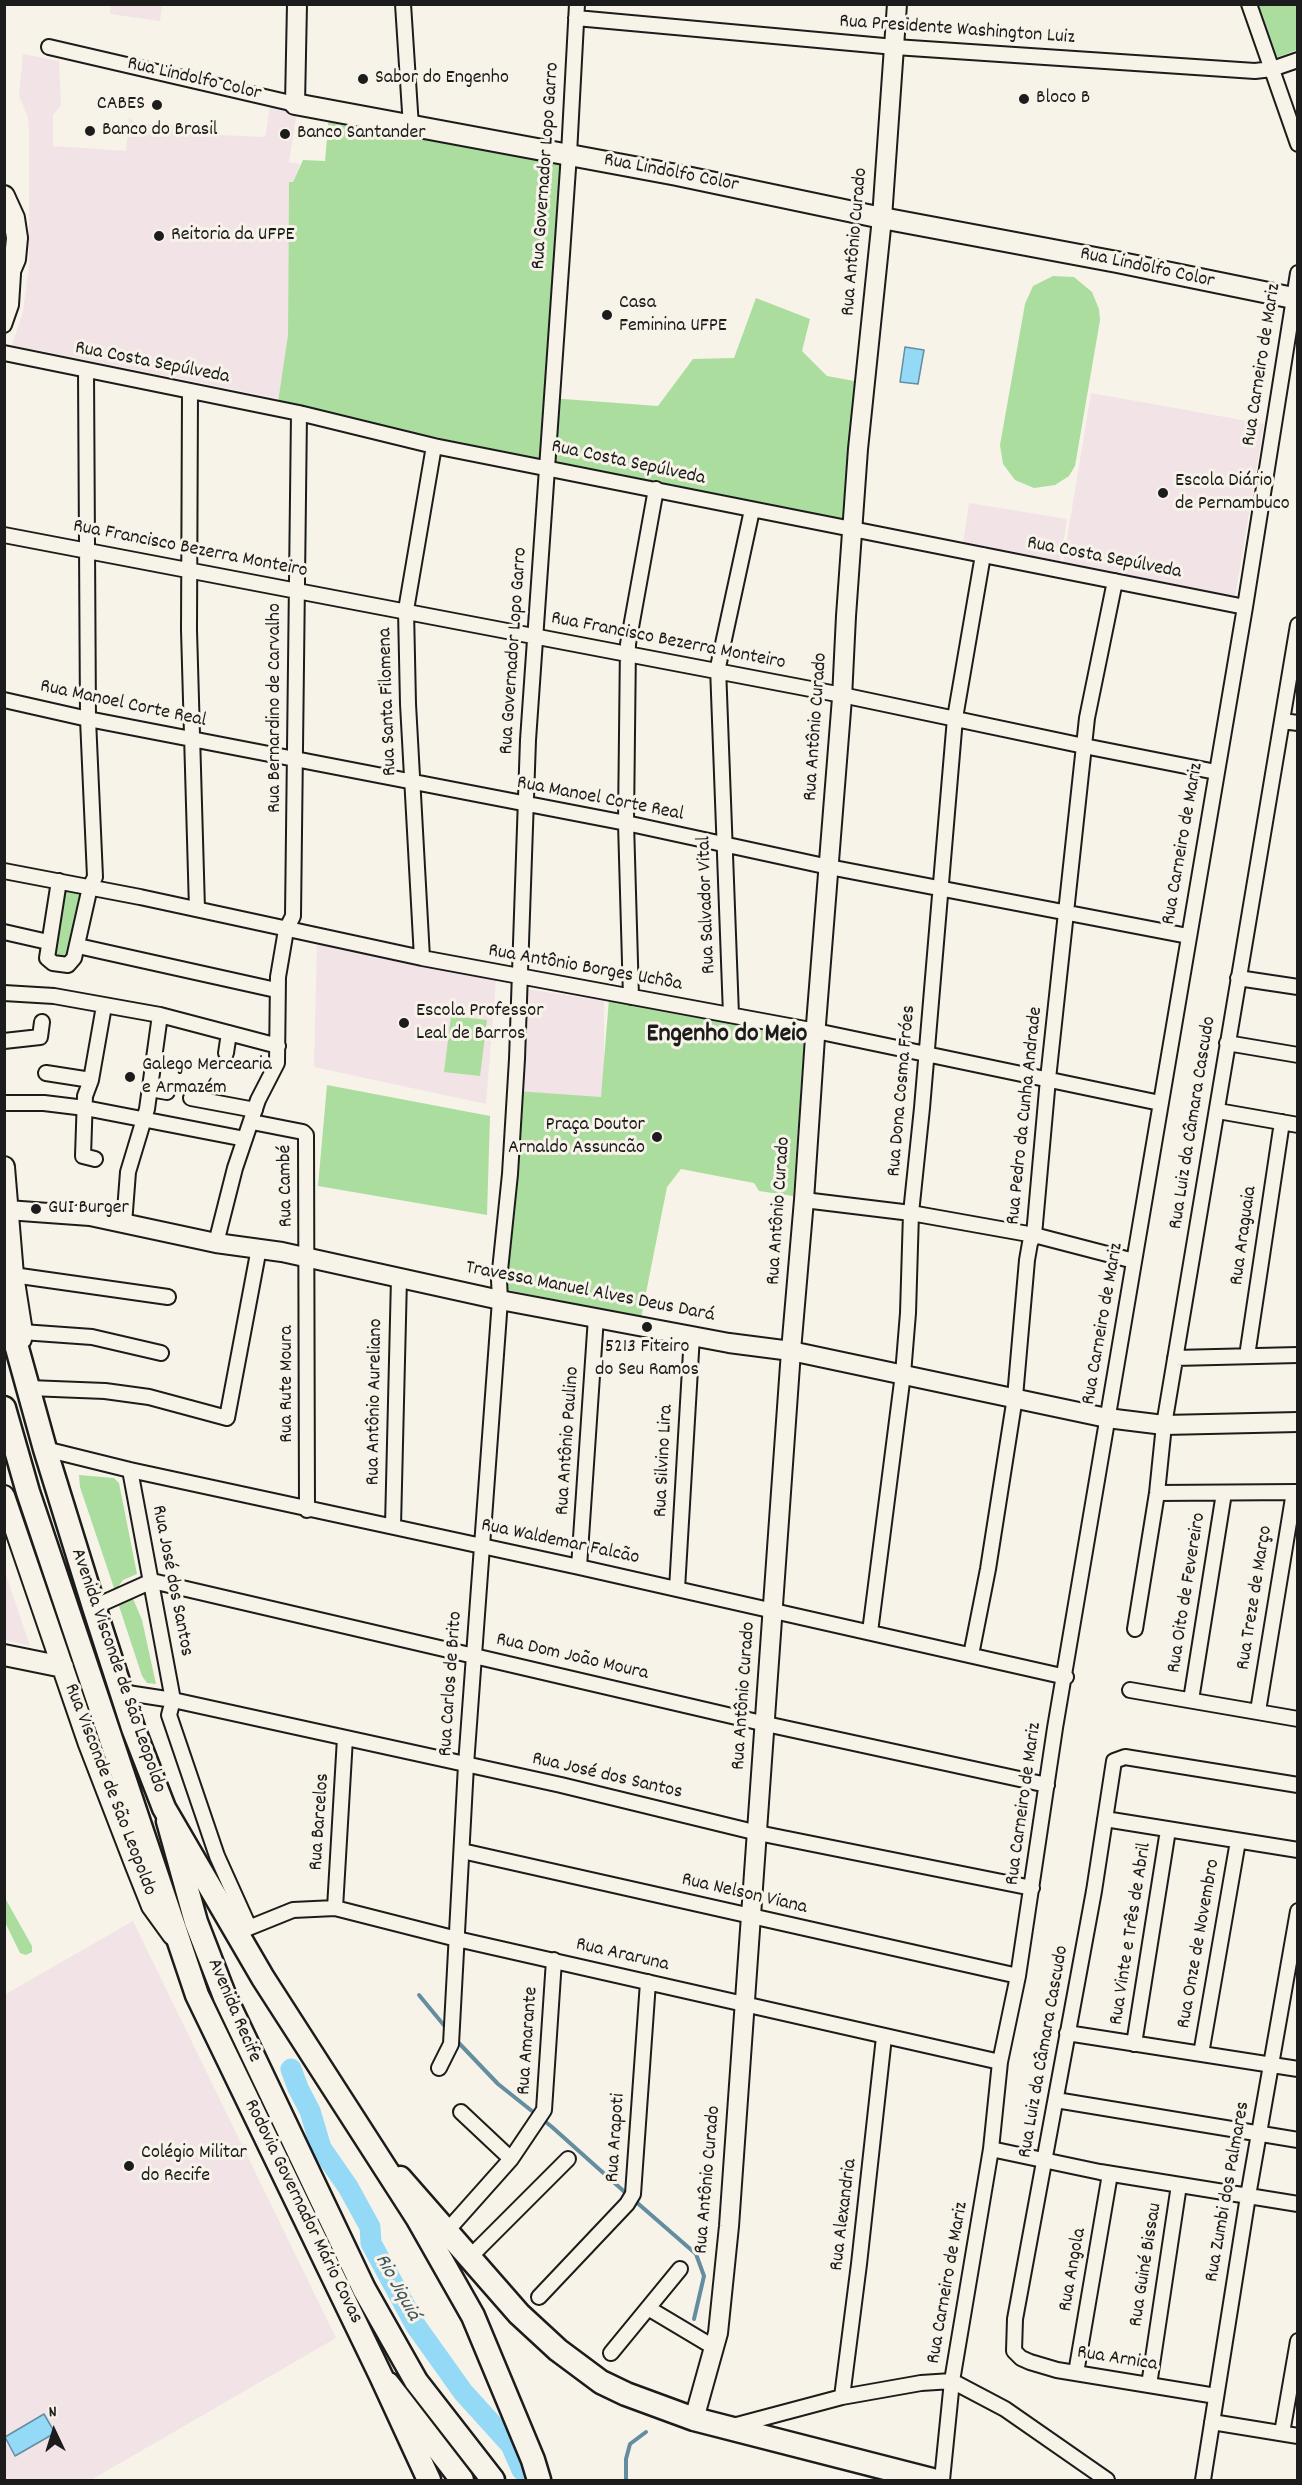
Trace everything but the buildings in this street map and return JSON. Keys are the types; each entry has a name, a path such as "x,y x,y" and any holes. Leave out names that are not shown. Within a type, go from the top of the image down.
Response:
{"main road":[{"name":"Rua Lindolfo Color","path":"295,104 411,127 569,154 882,218 1117,261 1295,299"},
{"path":"4,196 14,218 16,238 15,259 4,285"},
{"name":"Avenida Visconde de São Leopoldo","path":"4,1167 13,1275 29,1388 45,1449 94,1607 164,1808 243,1930 473,2316 533,2460 539,2481"},
{"name":"Avenida Visconde de São Leopoldo","path":"4,1301 21,1343"},
{"name":"Avenida Visconde de São Leopoldo","path":"4,1408 32,1503 178,1941"},
{"path":"4,1496 63,1667"},
{"path":"4,1655 63,1667"},
{"name":"Rua Visconde de São Leopoldo","path":"63,1667 89,1744 152,1906 178,1941"},
{"name":"Avenida Recife","path":"164,1808 196,1922 225,1997 360,2279 416,2381 493,2481"},
{"name":"Rodovia Governador Mário Covas","path":"178,1941 196,1995 381,2376 429,2481"},
{"name":"Avenida Visconde de São Leopoldo","path":"376,2151 519,2314 578,2367 601,2382 626,2394 694,2419 932,2481"},
{"path":"381,2376 462,2481"}],"street":[{"path":"295,104 297,4"},
{"path":"403,4 411,127"},
{"name":"Rua Antônio Curado","path":"694,2419 715,2348 729,2226 791,1351 830,867 859,439 882,218 897,4"},
{"path":"1249,4 1298,144"},
{"name":"Rua Presidente Washington Luiz","path":"576,11 895,47 1255,71 1272,69 1298,60"},
{"name":"Rua Governador Lopo Garro","path":"500,1300 517,1059 525,805 546,467 569,154 576,11"},
{"name":"Rua Lindolfo Color","path":"49,47 295,104"},
{"path":"4,325 11,305 15,259"},
{"name":"Rua Carneiro de Mariz","path":"942,2481 952,2381 991,2149 1000,2062 1018,1976 1107,1418 1245,607 1298,273"},
{"name":"Rua Costa Sepúlveda","path":"4,353 298,413 434,446 1245,607"},
{"path":"59,881 46,954 48,961 66,965 71,963 78,946 90,887 95,877 88,719 86,371"},
{"path":"190,391 192,739 197,909"},
{"name":"Rua Bernardino de Carvalho","path":"216,1243 232,1178 245,1138 261,1093 275,1069 278,1046 276,990 286,930 293,916 298,413"},
{"name":"Rua Santa Filomena","path":"422,958 412,782 406,610 434,446"},
{"path":"631,997 626,823 628,635 656,489"},
{"name":"Rua Salvador Vital","path":"731,1015 719,661 752,510"},
{"name":"Rua Francisco Bezerra Monteiro","path":"4,535 842,694 1216,772"},
{"name":"Rua Dona Cosma Fróes","path":"870,1632 903,1374 908,1313 911,1214 955,718 983,555"},
{"name":"Rua Pedro da Cunha Andrade","path":"971,1655 988,1569 1015,1397 1027,1260 1034,1236 1048,1078 1087,718 1115,581"},
{"name":"Rua Luiz da Câmara Cascudo","path":"1135,1629 1157,1493 1164,1425 1298,625"},
{"name":"Rua Manoel Corte Real","path":"4,700 88,719 626,823 830,867 1188,936"},
{"path":"1282,721 1298,723"},
{"name":"Rua Antônio Borges Uchôa","path":"4,871 197,909 422,958 816,1031 1048,1078 1160,1104"},
{"path":"4,932 48,942"},
{"path":"78,946 276,990"},
{"path":"1238,978 1298,987"},
{"path":"4,993 54,996 160,1015 278,1046"},
{"path":"94,1159 83,1156 86,1092 91,1080 104,1006"},
{"path":"124,1224 129,1166 145,1120 160,1015"},
{"path":"4,1041 39,1037 42,1022"},
{"path":"226,1053 229,1033"},
{"path":"1227,1043 1298,1055"},
{"path":"46,1073 91,1080"},
{"path":"150,1089 167,1092"},
{"path":"191,1098 253,1116"},
{"path":"4,1103 44,1103 85,1108 245,1138"},
{"path":"1218,1111 1298,1125"},
{"name":"Rua Cambé","path":"253,1116 306,1134 308,1258"},
{"name":"Rua Araguaia","path":"1247,1356 1282,1122"},
{"path":"804,1200 911,1214 1034,1236 1134,1261"},
{"name":"Travessa Manuel Alves Deus Dará","path":"7,1210 78,1215 216,1243 259,1248 500,1300 791,1351 1107,1418 1164,1425 1298,1422"},
{"path":"29,1388 105,1391 149,1397 227,1418 259,1248"},
{"name":"Rua Rute Moura","path":"308,1258 305,1266 308,1510"},
{"path":"13,1275 168,1298"},
{"name":"Rua Antônio Aureliano","path":"393,1526 399,1278"},
{"name":"Rua Carlos de Brito","path":"439,2068 451,2044 466,1765 500,1300"},
{"name":"Rua Antônio Paulino","path":"579,1567 596,1317"},
{"name":"Rua Silvino Lira","path":"677,1589 693,1335"},
{"path":"21,1343 92,1337 161,1353"},
{"path":"1175,1358 1298,1354"},
{"name":"Rua Waldemar Falcão","path":"45,1449 308,1510 393,1526 1066,1677"},
{"name":"Rua José dos Santos","path":"130,1470 173,1700 169,1715 243,1930"},
{"path":"1157,1493 1296,1492"},
{"name":"Rua Treze de Março","path":"1257,1711 1296,1492"},
{"name":"Rua Oito de Fevereiro","path":"1191,1700 1224,1493"},
{"path":"94,1607 152,1581"},
{"name":"Rua Dom João Moura","path":"152,1581 766,1724 1047,1785"},
{"path":"1130,1690 1298,1719"},
{"name":"Rua José dos Santos","path":"122,1692 173,1700 345,1738 758,1833 1032,1888"},
{"name":"Rua Barcelos","path":"334,1908 345,1738"},
{"name":"Rua Luiz da Câmara Cascudo","path":"1016,2353 1014,2348 1016,2319 1046,2162 1113,1764 1116,1759 1125,1757 1298,1785"},
{"path":"1105,1819 1298,1850"},
{"name":"Rua Vinte e Três de Abril","path":"1134,2044 1168,1830"},
{"name":"Rua Onze de Novembro","path":"1200,2054 1238,1841"},
{"name":"Rua Nelson Viana","path":"462,1851 1018,1976"},
{"name":"Rua Araruna","path":"243,1930 293,1910 334,1908 457,1939 1000,2062"},
{"name":"Rua Zumbi dos Palmares","path":"1203,2481 1248,2196 1298,1911"},
{"name":"Rua Amarante","path":"447,2232 511,2159 544,2110 554,1960"},
{"name":"Rua Arapoti","path":"539,2297 630,2199 648,1982"},
{"path":"1067,2033 1298,2069"},
{"name":"Rua Alexandria","path":"842,2397 884,2037"},
{"path":"1056,2100 1298,2140"},
{"path":"462,2112 511,2159"},
{"path":"991,2149 1110,2174 1298,2204"},
{"path":"469,2258 568,2159"},
{"name":"Rua Angola","path":"1076,2373 1110,2174"},
{"name":"Rua Guiné Bissau","path":"1149,2385 1179,2185"},
{"path":"611,2353 680,2269"},
{"path":"648,2308 715,2348"},
{"path":"1282,2433 1298,2341"},
{"name":"Rua Arnica","path":"1016,2353 1030,2362 1076,2373 1216,2396"},
{"name":"Rua Carneiro de Mariz","path":"728,2428 842,2397 921,2383 952,2381 1005,2409 1107,2481"},
{"path":"1212,2422 1298,2436"}],"shaded area":[{"path":"111,5 162,5 160,21 110,14"},
{"name":"Reitoria da UFPE","path":"23,54 59,61 61,105 53,115 53,146 126,151 129,117 136,124 176,125 176,133 264,137 270,105 297,111 289,162 300,164 293,182 289,182 288,335 280,399 12,345 23,312 29,264 29,133 28,117 19,96"},
{"name":"Escola Diário de Pernambuco","path":"1091,393 1264,424 1235,597 1063,563"},
{"path":"969,503 1067,519 1060,562 963,543"},
{"name":"Escola Professor Leal de Barros","path":"317,941 496,980 486,1104 314,1067"},
{"path":"527,989 604,1001 604,1101 520,1096"},
{"path":"5,1572 30,1646 5,1640"},
{"name":"Colégio Militar do Recife","path":"133,1921 336,2338 91,2480 5,2480 4,1995"}],"green space":[{"path":"1254,5 1297,5 1297,50 1278,57 1274,55"},
{"path":"330,104 562,152 550,398 658,406 693,359 734,358 756,298 810,319 802,351 827,376 865,383 851,528 277,409 288,335 289,182 293,182 303,160 325,161"},
{"path":"1053,276 1074,277 1092,292 1099,309 1100,320 1075,466 1069,476 1055,485 1034,488 1015,480 1003,464 1000,445 1025,304 1033,286"},
{"path":"64,890 82,895 70,960 52,959"},
{"name":"Praça Doutor Arnaldo Assuncão","path":"609,999 800,1037 804,1043 793,1196 759,1191 754,1183 681,1169 667,1187 641,1318 504,1289 516,1091 601,1097"},
{"path":"451,1016 487,1020 480,1076 444,1072"},
{"path":"327,1085 490,1116 487,1215 318,1186"},
{"path":"79,1475 114,1478 119,1483 137,1574 123,1580 115,1591 80,1487"},
{"path":"132,1596 142,1620 156,1684 147,1683 142,1676 119,1606 120,1601"},
{"path":"5,1898 32,1946 32,1952 26,1955 20,1953 5,1922"}],"water":[{"path":"905,347 924,350 918,384 900,382"},
{"path":"44,2414 55,2433 15,2456 5,2437"}],"waterway":[{"path":"419,1995 447,2029"},
{"path":"456,2040 498,2084 552,2127 628,2195"},
{"name":"Rio Jiquiá","path":"291,2069 310,2111 321,2148 348,2187 370,2227 371,2243 416,2326 463,2392 511,2445 522,2470 542,2480"},
{"path":"634,2200 696,2254 704,2276 694,2319"},
{"path":"626,2480 626,2459 630,2444 646,2432"}],"place":[{"name":"Sabor do Engenho","path":"363,79"},
{"name":"Bloco B","path":"1024,99"},
{"name":"CABES","path":"157,105"},
{"name":"Banco do Brasil","path":"90,131"},
{"name":"Banco Santander","path":"285,134"},
{"name":"Reitoria da UFPE","path":"159,236"},
{"name":"Casa Feminina UFPE","path":"607,315"},
{"name":"Escola Diário de Pernambuco","path":"1163,493"},
{"name":"Escola Professor Leal de Barros","path":"404,1023"},
{"name":"Galego Mercearia e Armazém","path":"130,1077"},
{"name":"Praça Doutor Arnaldo Assuncão","path":"657,1137"},
{"name":"GUI Burger","path":"36,1209"},
{"name":"5213 Fiteiro do Seu Ramos","path":"647,1327"},
{"name":"Colégio Militar do Recife","path":"129,2166"}],"district":[{"name":"Engenho do Meio","path":"727,1036"}]}
